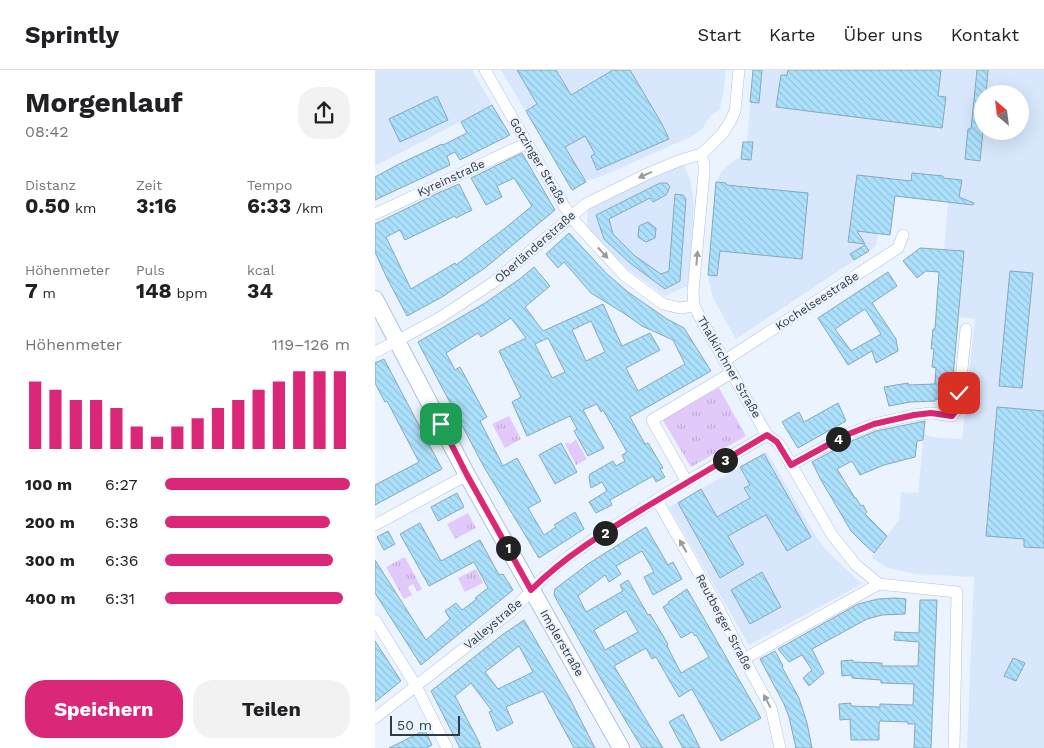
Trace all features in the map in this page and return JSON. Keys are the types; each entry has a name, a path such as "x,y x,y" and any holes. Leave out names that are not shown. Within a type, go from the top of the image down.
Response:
{"main road":[{"name":"Implerstraße","path":"375,299 393,343 621,748"}],"street":[{"name":"Gotzinger Straße","path":"485,70 571,216 624,274 663,304 680,308 694,306"},
{"path":"701,154 713,145 731,120 735,111 739,70"},
{"name":"Kyreinstraße","path":"375,214 527,143"},
{"name":"Oberländerstraße","path":"375,352 441,317 494,282 586,204 655,171 701,154"},
{"name":"Thalkirchner Straße","path":"701,154 704,173 693,292 694,306 767,435 777,442 832,534 857,565 879,584"},
{"name":"Kochelseestraße","path":"724,361 898,248 903,235"},
{"path":"791,465 846,435 874,424 931,413 952,416 958,408 966,329"},
{"path":"687,482 652,420 731,373"},
{"name":"Valleystraße","path":"375,718 513,610 531,590 568,557 657,500 767,435"},
{"path":"375,525 467,475"},
{"name":"Reutberger Straße","path":"657,500 718,607 771,708 780,748"},
{"path":"744,659 879,584 957,592 954,748"},
{"path":"375,620 416,686 447,748"}],"shaded area":[{"path":"375,70 472,70 492,105 375,166"},
{"path":"501,70 726,70 720,108 713,113 703,129 690,137 600,177 589,180 572,190"},
{"path":"753,70 1044,70 1044,748 967,748 974,577 916,574 888,568 871,557 899,520 901,492 918,493 924,433 928,436 962,439 975,319 959,317 964,251 944,249 948,202 895,196 890,235 878,233 876,246 736,339 713,298 708,275 716,182 722,171 736,159 742,158 743,142 747,142"},
{"path":"683,164 690,178 694,203 689,285 665,296 629,270 587,228 587,210"},
{"path":"766,452 816,537 827,551 862,584 749,645 669,507"}],"green space":[{"path":"719,388 746,436 691,467 662,419"},
{"path":"509,416 521,439 505,448 492,424"},
{"path":"727,421 733,432 705,447 699,437"},
{"path":"576,440 587,459 576,465 565,444 568,442 570,444"},
{"path":"468,513 476,528 455,539 447,524"},
{"path":"405,557 422,589 417,592 413,584 408,587 412,595 404,599 386,567"},
{"path":"476,569 483,583 465,592 458,578"}],"building":[{"path":"517,70 556,70 571,95 613,70 630,70 669,139 597,170 591,156 595,154 585,136 565,147 586,182 572,190 526,111 537,104"},
{"path":"753,70 762,70 759,103 750,102"},
{"path":"788,70 941,70 938,96 946,97 942,128 776,107 781,75 787,75"},
{"path":"977,70 988,70 987,85 975,85"},
{"path":"437,96 448,120 400,142 389,119"},
{"path":"974,100 974,140 982,140 980,161 965,159 968,129 971,129"},
{"path":"492,105 510,135 460,160 455,152 447,156 450,165 375,200 375,177 467,133 461,122"},
{"path":"743,142 753,142 751,160 741,159"},
{"path":"522,153 555,210 485,268 442,297 407,316 375,252 375,224 459,184 472,210 405,240 400,230 386,237 411,289 455,263 456,265 532,206 514,178 497,186 502,197 486,205 471,178"},
{"path":"912,173 962,180 959,197 974,203 973,205 895,196 890,235 857,231 865,244 848,242 857,175 911,181"},
{"path":"716,182 726,183 726,185 808,193 802,259 720,251 717,276 708,275"},
{"path":"660,183 667,183 670,187 666,195 653,202 650,198 609,219 613,234 635,256 661,274 669,271 675,194 683,195 686,199 680,281 665,289 630,263 604,239 596,215"},
{"path":"648,222 656,228 655,238 646,242 638,237 639,226"},
{"path":"569,233 607,274 628,292 667,319 684,328 711,371 630,417 645,444 648,443 663,468 660,469 665,477 656,482 653,476 610,500 612,505 596,513 589,502 607,491 602,482 591,488 590,474 613,461 616,466 625,461 622,455 627,452 603,410 601,412 597,404 583,410 604,448 588,456 574,431 577,429 570,416 527,436 512,402 521,397 499,351 526,338 511,318 481,337 478,333 446,353 455,370 460,367 487,417 480,421 503,466 517,458 541,501 528,508 544,535 556,527 554,525 575,512 584,529 539,558 484,467 418,342 485,303 534,267 550,286 525,307 543,331 603,304 622,346 650,333 660,350 626,368 638,391 685,364 673,340 642,326 591,293 564,262 558,268 546,254","holes":["591,321 605,352 586,361 572,330","548,338 565,372 552,378 535,344"]},
{"path":"865,245 869,251 854,260 850,254"},
{"path":"920,248 964,251 951,400 935,399 935,401 910,402 889,406 884,387 908,383 909,385 935,384 936,368 932,367 934,349 931,349 933,329 935,329 939,272 926,271 917,278 903,261"},
{"path":"1010,271 1033,273 1022,388 999,386"},
{"path":"888,272 897,286 872,303 896,339 898,351 876,363 872,351 848,365 818,318","holes":["865,309 881,334 851,351 835,329"]},
{"path":"384,359 442,469 375,505 375,485 419,462 387,401 385,402 375,383 375,363"},
{"path":"838,403 846,421 798,448 782,422 799,412 804,422"},
{"path":"997,407 1044,411 1044,548 1024,547 1024,539 986,536"},
{"path":"925,421 923,440 917,441 915,457 884,465 860,475 852,461 837,469 855,498 861,506 863,505 867,512 865,514 887,536 874,553 851,531 812,462 849,442 876,431"},
{"path":"561,443 577,472 555,484 539,455"},
{"path":"764,454 811,537 787,551 766,515 728,536 744,564 720,578 678,503 701,489 717,517 750,498 744,488 750,485 740,467"},
{"path":"457,493 464,507 438,521 431,507"},
{"path":"420,523 441,561 480,540 499,575 503,574 513,590 421,665 375,593 375,560 426,640 450,619 445,611 456,603 462,610 488,588 474,562 429,586 400,534"},
{"path":"646,527 668,565 673,562 682,579 653,595 644,577 654,572 642,551 616,566 621,574 609,582 605,575 578,596 586,612 623,591 620,585 628,580 648,615 650,614 668,644 669,650 681,673 709,657 696,635 692,632 681,638 663,607 687,589 761,718 721,741 692,689 679,697 656,657 652,659 646,648 614,666 663,748 642,748 554,595 555,589 588,564","holes":["626,611 638,632 605,650 594,630"]},
{"path":"388,531 395,544 384,550 377,537"},
{"path":"762,572 781,607 750,624 731,590"},
{"path":"878,599 906,599 905,614 882,615 867,619 812,649 824,673 809,686 803,678 812,670 802,655 789,662 778,649 858,604"},
{"path":"920,600 937,600 931,748 914,748 915,724 908,724 908,722 880,721 879,740 851,740 850,719 840,720 839,704 851,703 851,706 880,707 880,704 913,705 914,684 881,683 881,680 852,678 852,675 842,676 841,661 853,660 853,662 882,663 882,666 918,666 919,642 894,640 895,632 919,633"},
{"path":"524,620 570,699 595,748 574,748 543,691 506,707 513,723 497,731 489,712 492,711 471,683 455,696 481,748 460,748 431,691","holes":["519,646 533,672 498,689 485,672"]},
{"path":"375,641 401,681 375,702"},
{"path":"775,651 799,698 812,748 796,748 784,704 760,659"},
{"path":"1013,658 1025,663 1016,681 1004,676"},
{"path":"683,714 700,748 683,748 669,722"},
{"path":"425,730 432,745 426,748 389,748"}],"route":[{"path":"441,424 531,590 560,563 594,539 674,489 767,435 777,442 791,465 846,435 874,424 931,413 952,416 958,408 959,393"}]}
